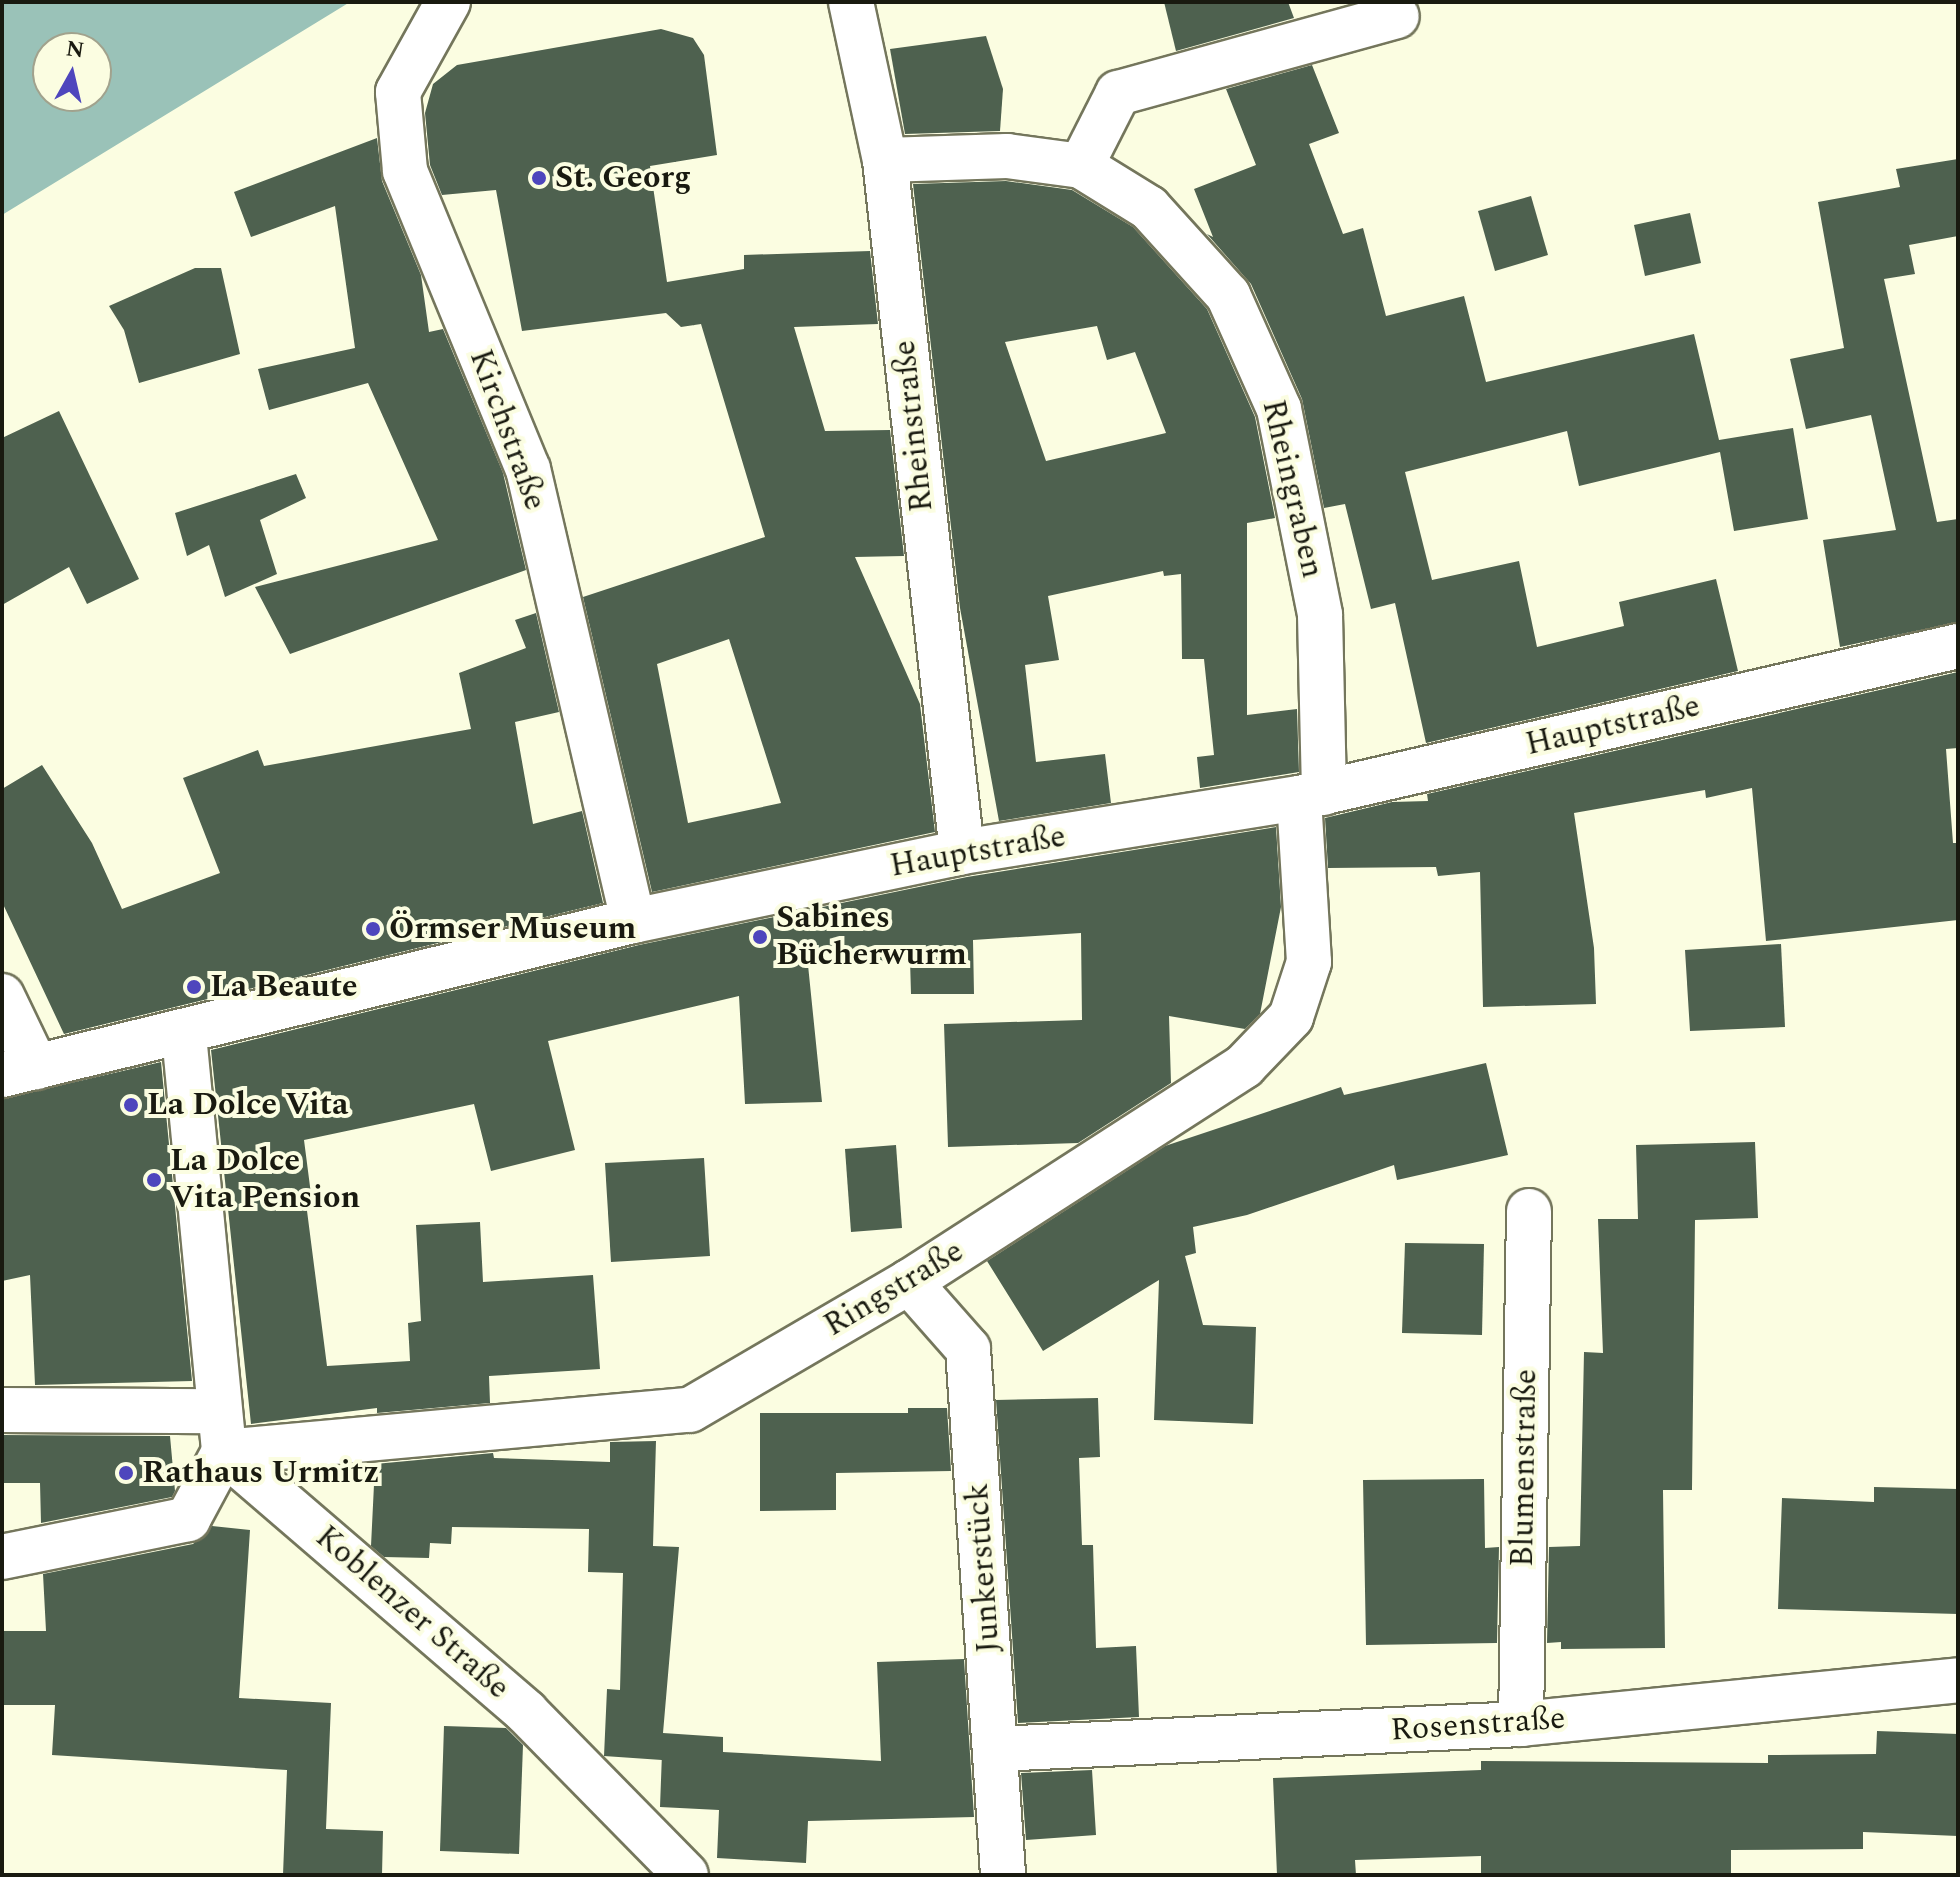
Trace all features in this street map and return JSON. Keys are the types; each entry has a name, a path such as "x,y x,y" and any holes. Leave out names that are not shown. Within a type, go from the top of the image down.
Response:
{"street":[{"name":"Kirchstraße","path":"448,2 398,92 405,171 528,469 633,921"},
{"name":"Rheinstraße","path":"851,2 885,160 962,852"},
{"path":"1081,166 1118,93 1397,16"},
{"name":"Rheingraben","path":"885,160 1007,156 1081,166 1149,208 1228,295 1279,409 1320,615 1312,796"},
{"name":"Hauptstraße","path":"19,1071 184,1035 633,921 962,852 1312,796 1958,646"},
{"name":"Ringstraße","path":"2,1410 220,1432 690,1410 909,1282 1244,1066 1291,1017 1309,962 1312,796"},
{"path":"2,996 19,1071"},
{"path":"2,1557 188,1519 220,1432 184,1035"},
{"name":"Blumenstraße","path":"1521,1724 1529,1211"},
{"name":"Junkerstück","path":"909,1282 968,1349 1003,1875"},
{"name":"Koblenzer Straße","path":"220,1432 526,1712 686,1875"},
{"name":"Rosenstraße","path":"997,1749 1521,1724 1958,1680"}],"water":[{"path":"2,2 350,2 2,215"}],"building":[{"path":"1164,2 1288,2 1294,18 1176,51"},
{"path":"661,29 693,38 704,55 717,155 650,166 667,282 744,269 744,255 870,251 878,324 794,327 825,431 890,430 904,556 855,557 920,704 935,832 652,892 583,597 765,537 701,324 681,327 666,313 522,331 496,190 442,195 430,165 425,113 433,84 457,65","holes":["729,639 781,803 688,823 657,664"]},
{"path":"986,36 1003,89 1000,131 905,134 890,49"},
{"path":"1312,65 1339,133 1309,144 1343,234 1363,228 1386,316 1464,296 1486,382 1694,334 1719,440 1793,428 1808,519 1734,531 1720,452 1579,486 1567,431 1405,472 1432,580 1519,561 1537,647 1624,626 1619,602 1716,579 1738,671 1426,743 1395,603 1371,609 1345,504 1324,508 1302,399 1251,284 1207,234 1213,237 1194,189 1256,165 1226,89"},
{"path":"377,138 382,181 421,275 429,332 443,329 503,473 526,570 290,654 255,587 438,540 368,383 269,410 258,369 355,348 335,206 251,237 234,192"},
{"path":"1958,159 1958,236 1909,245 1915,274 1884,279 1937,522 1958,519 1958,622 1840,647 1823,540 1896,530 1871,415 1806,429 1790,359 1844,348 1818,202 1900,187 1896,169"},
{"path":"1006,181 1072,190 1133,227 1207,309 1255,417 1275,518 1247,523 1247,715 1297,709 1299,772 1200,788 1197,757 1214,755 1204,659 1182,659 1181,574 1164,576 1163,571 1048,596 1059,660 1025,665 1036,762 1105,754 1111,803 999,821 960,608 913,184","holes":["1097,326 1107,360 1135,352 1166,433 1046,461 1005,342"]},
{"path":"1531,196 1548,255 1495,271 1478,211"},
{"path":"1690,213 1701,263 1645,276 1634,225"},
{"path":"195,268 221,268 240,354 139,383 124,330 109,306"},
{"path":"59,411 139,579 87,604 69,567 2,605 2,438"},
{"path":"296,474 306,498 260,520 277,574 225,597 209,545 187,556 175,513"},
{"path":"536,613 559,712 515,722 533,824 582,811 603,903 64,1034 2,902 2,789 42,765 92,843 122,909 220,873 183,778 258,750 264,766 471,729 459,673 526,648 515,620"},
{"path":"1958,672 1958,748 1946,749 1953,843 1958,843 1958,920 1766,941 1752,788 1706,798 1705,790 1574,813 1594,948 1596,1004 1483,1007 1480,872 1438,876 1436,867 1328,868 1325,818 1392,802 1428,801 1427,794"},
{"path":"1276,827 1281,907 1260,1014 1245,1029 1169,1016 1171,1083 1078,1143 948,1147 944,1024 1082,1020 1081,933 973,940 974,994 911,994 910,960 808,965 822,1102 745,1104 739,996 548,1041 575,1150 491,1171 474,1104 304,1140 312,1202 306,1203 327,1366 410,1361 408,1323 421,1321 416,1225 480,1222 483,1282 593,1275 600,1369 489,1376 490,1403 377,1413 377,1408 251,1424 211,1050 639,945 967,877"},
{"path":"1781,944 1785,1027 1690,1031 1685,950"},
{"path":"161,1062 192,1381 35,1385 30,1275 2,1281 2,1099"},
{"path":"1486,1063 1508,1155 1397,1180 1394,1165 1247,1215 1193,1227 1196,1253 1185,1256 1203,1325 1256,1327 1253,1424 1154,1420 1159,1280 1043,1351 987,1261 1165,1146 1341,1087 1344,1095"},
{"path":"1755,1142 1758,1218 1695,1220 1692,1490 1663,1490 1665,1648 1561,1649 1561,1642 1547,1643 1549,1547 1580,1546 1584,1352 1603,1353 1598,1219 1638,1219 1636,1145"},
{"path":"896,1145 902,1228 851,1232 845,1149"},
{"path":"704,1158 710,1256 611,1262 605,1163"},
{"path":"1405,1243 1484,1244 1482,1335 1402,1333"},
{"path":"1098,1398 1100,1457 1079,1458 1082,1545 1093,1545 1096,1648 1136,1646 1139,1717 1018,1723 996,1400"},
{"path":"908,1408 947,1408 951,1471 836,1473 836,1510 760,1511 760,1413 908,1413"},
{"path":"2,1435 170,1436 175,1491 172,1497 41,1523 40,1483 2,1483"},
{"path":"656,1441 653,1546 679,1547 663,1733 723,1737 723,1752 881,1761 877,1662 964,1659 974,1817 808,1821 806,1863 717,1858 719,1810 660,1807 662,1760 604,1756 607,1689 620,1690 623,1573 588,1572 589,1529 452,1527 451,1544 430,1543 429,1558 384,1557 371,1546 375,1464 493,1453 494,1458 610,1462 610,1442"},
{"path":"1484,1479 1485,1548 1499,1547 1497,1643 1366,1645 1363,1480"},
{"path":"1874,1487 1958,1489 1958,1614 1778,1609 1782,1498 1874,1502"},
{"path":"212,1526 250,1530 239,1698 331,1703 326,1829 383,1831 382,1875 283,1875 287,1770 52,1755 55,1705 2,1705 2,1631 46,1631 43,1574 193,1544"},
{"path":"444,1726 506,1728 523,1745 519,1854 440,1851"},
{"path":"1877,1731 1958,1734 1958,1836 1863,1832 1863,1849 1731,1850 1731,1875 1481,1875 1481,1856 1355,1860 1356,1875 1277,1875 1273,1778 1481,1770 1481,1761 1768,1763 1768,1755 1876,1754"},
{"path":"1092,1770 1096,1835 1026,1840 1021,1773"}],"place":[{"name":"St. Georg","path":"539,178"},
{"name":"Örmser Museum","path":"373,929"},
{"name":"Sabines Bücherwurm","path":"760,937"},
{"name":"La Beaute","path":"194,987"},
{"name":"La Dolce Vita","path":"131,1105"},
{"name":"La Dolce Vita Pension","path":"154,1180"},
{"name":"Rathaus Urmitz","path":"126,1473"}]}
